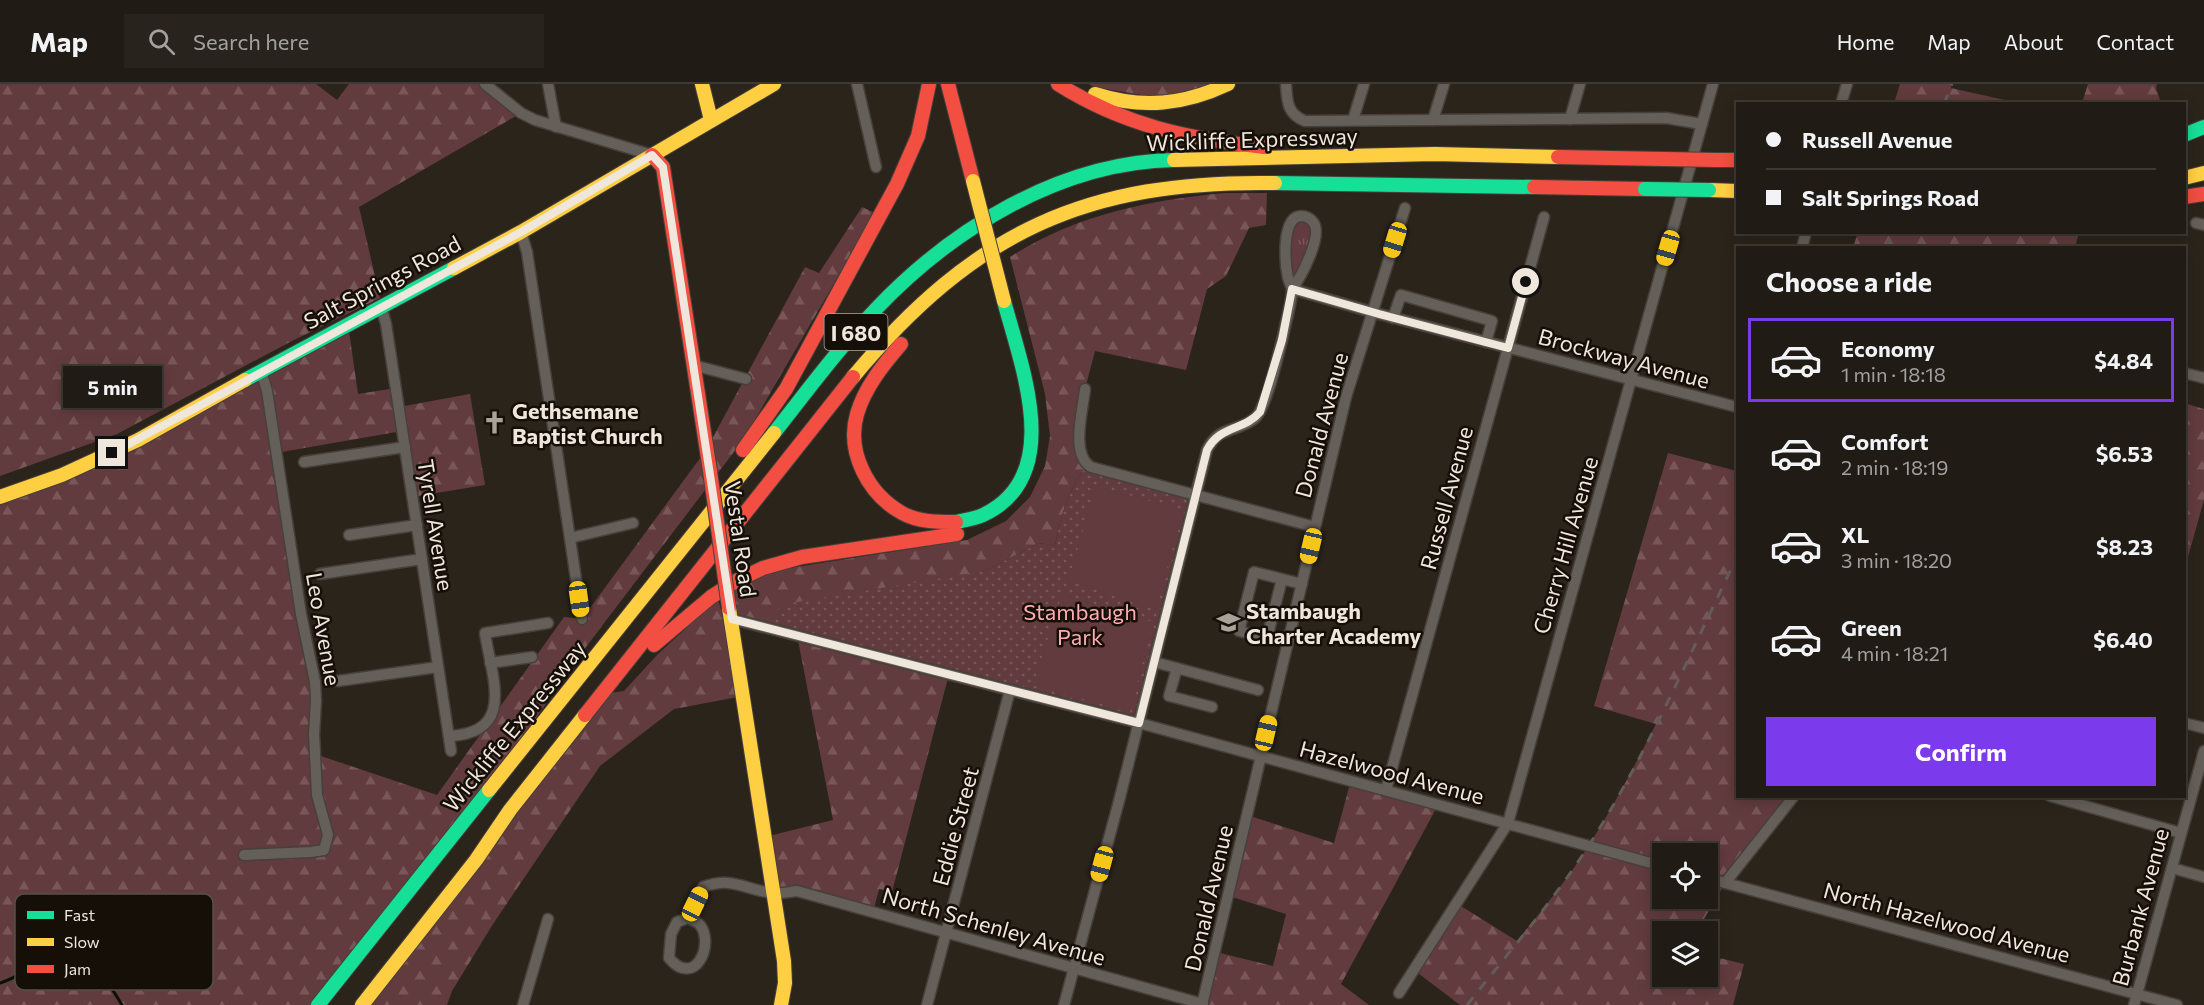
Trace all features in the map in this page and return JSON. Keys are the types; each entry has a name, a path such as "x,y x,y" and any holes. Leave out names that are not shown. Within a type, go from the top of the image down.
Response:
{"main road":[{"path":"702,84 711,120"},
{"name":"Salt Springs Road","path":"0,497 62,475 130,445 261,371 521,232 774,84"},
{"path":"634,610 687,526 758,431 786,389 909,160 920,128 928,84"},
{"path":"602,694 619,685 654,646 686,616 713,595 750,574 795,558 969,532 989,524 1013,506 1025,492 1038,470 1044,428 1040,398 1011,285 948,84"},
{"path":"960,84 978,180 1004,301 1030,406 1031,451 1015,488 1005,500 990,511 956,523 937,524 905,516 882,500 866,479 856,452 855,426 861,402 872,381 910,333 952,292 988,264 1009,249 1046,231 1110,207 1168,193 1223,184"},
{"path":"1058,84 1082,99 1122,118 1198,138 1292,149 1404,148 1435,154"},
{"path":"1075,84 1110,99 1129,103 1154,104 1185,101 1228,84"},
{"path":"2186,134 2204,127"},
{"path":"2186,143 2204,139"},
{"name":"Wickliffe Expressway","path":"318,1005 832,360 877,308 932,256 1014,204 1092,173 1169,159 1435,154 1736,160"},
{"name":"Vestal Road","path":"652,155 663,167 710,471 784,961 785,983 781,1005"},
{"path":"2186,178 2204,173"},
{"name":"Wickliffe Expressway","path":"362,1005 476,860 510,810 853,378 904,321 951,278 1006,240 1075,209 1152,189 1186,185 1283,183 1736,191"},
{"path":"2186,197 2204,194"}],"street":[{"path":"485,84 521,113 556,127 652,155"},
{"path":"548,84 556,127"},
{"path":"857,84 876,167"},
{"path":"1353,120 1364,84"},
{"path":"1433,120 1444,84"},
{"path":"1570,119 1580,84"},
{"name":"Cherry Hill Avenue","path":"1399,993 1508,823 1713,84"},
{"path":"1842,102 1847,84"},
{"path":"1286,87 1289,108 1297,118 1305,120 1674,118 1702,124"},
{"name":"Donald Avenue","path":"1203,1004 1346,397 1405,208"},
{"path":"1064,1005 1139,723 1207,450 1211,441 1224,431 1254,418 1260,412 1282,340 1292,289 1305,267 1317,234 1312,221 1303,216 1291,220 1287,228 1286,263 1292,289"},
{"name":"Russell Avenue","path":"1386,790 1544,217"},
{"path":"521,232 527,252 582,619"},
{"name":"Brockway Avenue","path":"1292,289 1393,318 1736,407"},
{"path":"1393,318 1401,295 1492,321 1486,342"},
{"name":"Tyrell Avenue","path":"381,306 386,324 451,751"},
{"path":"693,365 746,379"},
{"name":"Leo Avenue","path":"243,855 324,850 328,835 317,795 314,734 315,682 301,614 267,391 261,371"},
{"path":"2186,374 2204,378"},
{"path":"1085,389 1079,441 1080,453 1087,465 1098,470 1315,527"},
{"path":"304,462 405,447"},
{"path":"570,538 633,523"},
{"path":"349,535 417,525"},
{"path":"320,574 422,559"},
{"path":"1282,579 1267,638 1239,631 1254,572 1282,579 1302,584"},
{"name":"Hazelwood Avenue","path":"730,613 1652,863"},
{"path":"449,736 466,735 483,728 496,705 485,633 548,623"},
{"path":"490,663 532,657"},
{"path":"1154,662 1258,690"},
{"path":"338,681 438,667"},
{"path":"1177,668 1169,696 1212,707"},
{"name":"Eddie Street","path":"927,1005 1010,690"},
{"path":"2186,724 2204,728"},
{"name":"Burbank Avenue","path":"2136,999 2204,751"},
{"path":"1725,883 1792,798"},
{"path":"2057,798 2181,833"},
{"path":"2172,868 2204,877"},
{"name":"North Hazelwood Avenue","path":"1718,881 2136,999 2177,1005"},
{"name":"North Schenley Avenue","path":"688,918 703,887 717,882 733,882 774,893 797,891 1203,1004"},
{"path":"688,918 699,924 703,931 705,944 702,958 694,967 686,970 676,967 669,958 669,947 671,934 677,922 688,918"},
{"path":"523,1005 548,919"}],"green space":[{"path":"0,84 316,84 337,100 349,84 485,84 521,113 359,207 380,298 290,342 117,434 0,476"},
{"path":"1089,84 1216,84 1166,99 1094,87"},
{"path":"1900,84 1952,84 1951,88 2014,102 1894,102"},
{"path":"2088,84 2157,84 2161,102 2082,102"},
{"path":"1225,193 1267,193 1266,225 1249,228 1226,276 1207,289 1186,370 1095,351 1085,389 1079,441 1087,465 1066,503 1055,546 1039,543 985,571 773,629 732,619 743,696 674,709 600,766 493,924 452,991 447,1005 362,1005 602,694 624,691 658,654 718,599 721,610 736,605 734,587 777,570 967,540 1006,521 1030,497 1045,466 1050,436 1045,394 1010,257 1060,230 1113,212 1168,200"},
{"path":"862,207 875,213 743,440 586,647 459,827 318,1005 0,1005 0,497 62,475 348,324 358,394 396,388 399,407 470,394 485,485 412,497 402,431 276,453 313,672 315,754 437,795 564,617 582,619 706,450 805,267 819,273"},
{"path":"1299,216 1316,228 1292,289 1288,224"},
{"path":"1857,234 2079,234 2075,246 1853,246"},
{"path":"2186,404 2204,409 2204,500 2186,564"},
{"path":"1668,453 1736,471 1736,798 1793,798 1725,883 1718,895 1718,843 1652,843 1652,909 1710,909 1703,921 1652,921 1652,987 1718,987 1718,958 1744,964 1733,1005 1460,1005 1414,970 1456,903 1517,941 1581,858 1616,800 1656,724 1594,706"},
{"name":"Stambaugh Park","path":"1087,465 1195,495 1139,723 773,629 779,605 985,571 1039,543 1055,546 1066,503"},
{"path":"1096,486 1183,510 1156,609 1068,581"},
{"path":"1062,594 1153,622 1130,712 1033,685"},
{"path":"797,635 949,674 892,892 879,889 873,912 797,891 774,893 765,837 833,820"},
{"path":"1351,780 1438,805 1341,984 1369,1005 1207,1005 1216,952 1273,966 1286,914 1229,896 1247,815 1334,843"}],"waterway":[{"path":"0,983 15,976"},
{"path":"112,990 122,1005"}],"railway":[{"path":"1945,102 1952,84"},
{"path":"1887,246 1892,234"},
{"path":"1467,1005 1561,887 1610,811 1649,740 1736,559"}],"traffic: fast":[{"path":"2186,134 2204,127"},
{"path":"774,433 836,354 876,309 939,252 974,227 1011,205 1050,187 1090,173 1132,164 1174,160"},
{"path":"1275,183 1534,187"},
{"path":"1645,189 1709,190"},
{"path":"245,380 454,268"},
{"path":"956,522 983,515 1008,497 1024,474 1031,447 1031,418 1027,387 1004,301"},
{"path":"318,1005 489,790"}],"traffic: slow":[{"path":"702,84 711,120"},
{"path":"454,268 521,232 774,84"},
{"path":"1095,94 1129,102 1163,102 1195,97 1228,84"},
{"path":"1174,160 1435,154 1558,157"},
{"path":"2186,178 2204,173"},
{"path":"973,181 1004,301"},
{"path":"853,377 898,327 944,285 990,251 1039,224 1091,205 1146,192 1208,184 1275,183"},
{"path":"1709,190 1736,191"},
{"path":"0,497 62,475 138,440 245,380"},
{"path":"489,790 774,433"},
{"path":"729,608 784,961 785,983 781,1005"},
{"path":"362,1005 476,860 510,810 585,715"}],"traffic: jam":[{"path":"743,450 786,389 897,184 918,136 929,84"},
{"path":"948,84 973,181"},
{"path":"1058,84 1107,110 1157,128 1209,140 1264,147"},
{"path":"652,155 663,167 710,471"},
{"path":"1558,157 1664,159"},
{"path":"1664,159 1716,160"},
{"path":"1716,160 1736,160"},
{"path":"1534,187 1645,189"},
{"path":"2186,197 2204,194"},
{"path":"901,344 875,377 860,404 854,428 857,457 863,471 879,495 902,513 921,520 956,522"},
{"path":"585,715 853,377"},
{"path":"710,471 729,608"},
{"path":"654,645 711,597 763,568 802,557 957,534"}],"place":[{"name":"Gethsemane Baptist Church","path":"494,423"},
{"name":"Stambaugh Charter Academy","path":"1228,623"}],"route":[{"path":"112,453 521,232 652,155 662,163 663,167 732,619 1139,723 1207,450 1217,435 1248,422 1260,412 1282,340 1292,289 1508,348 1526,282"}]}
